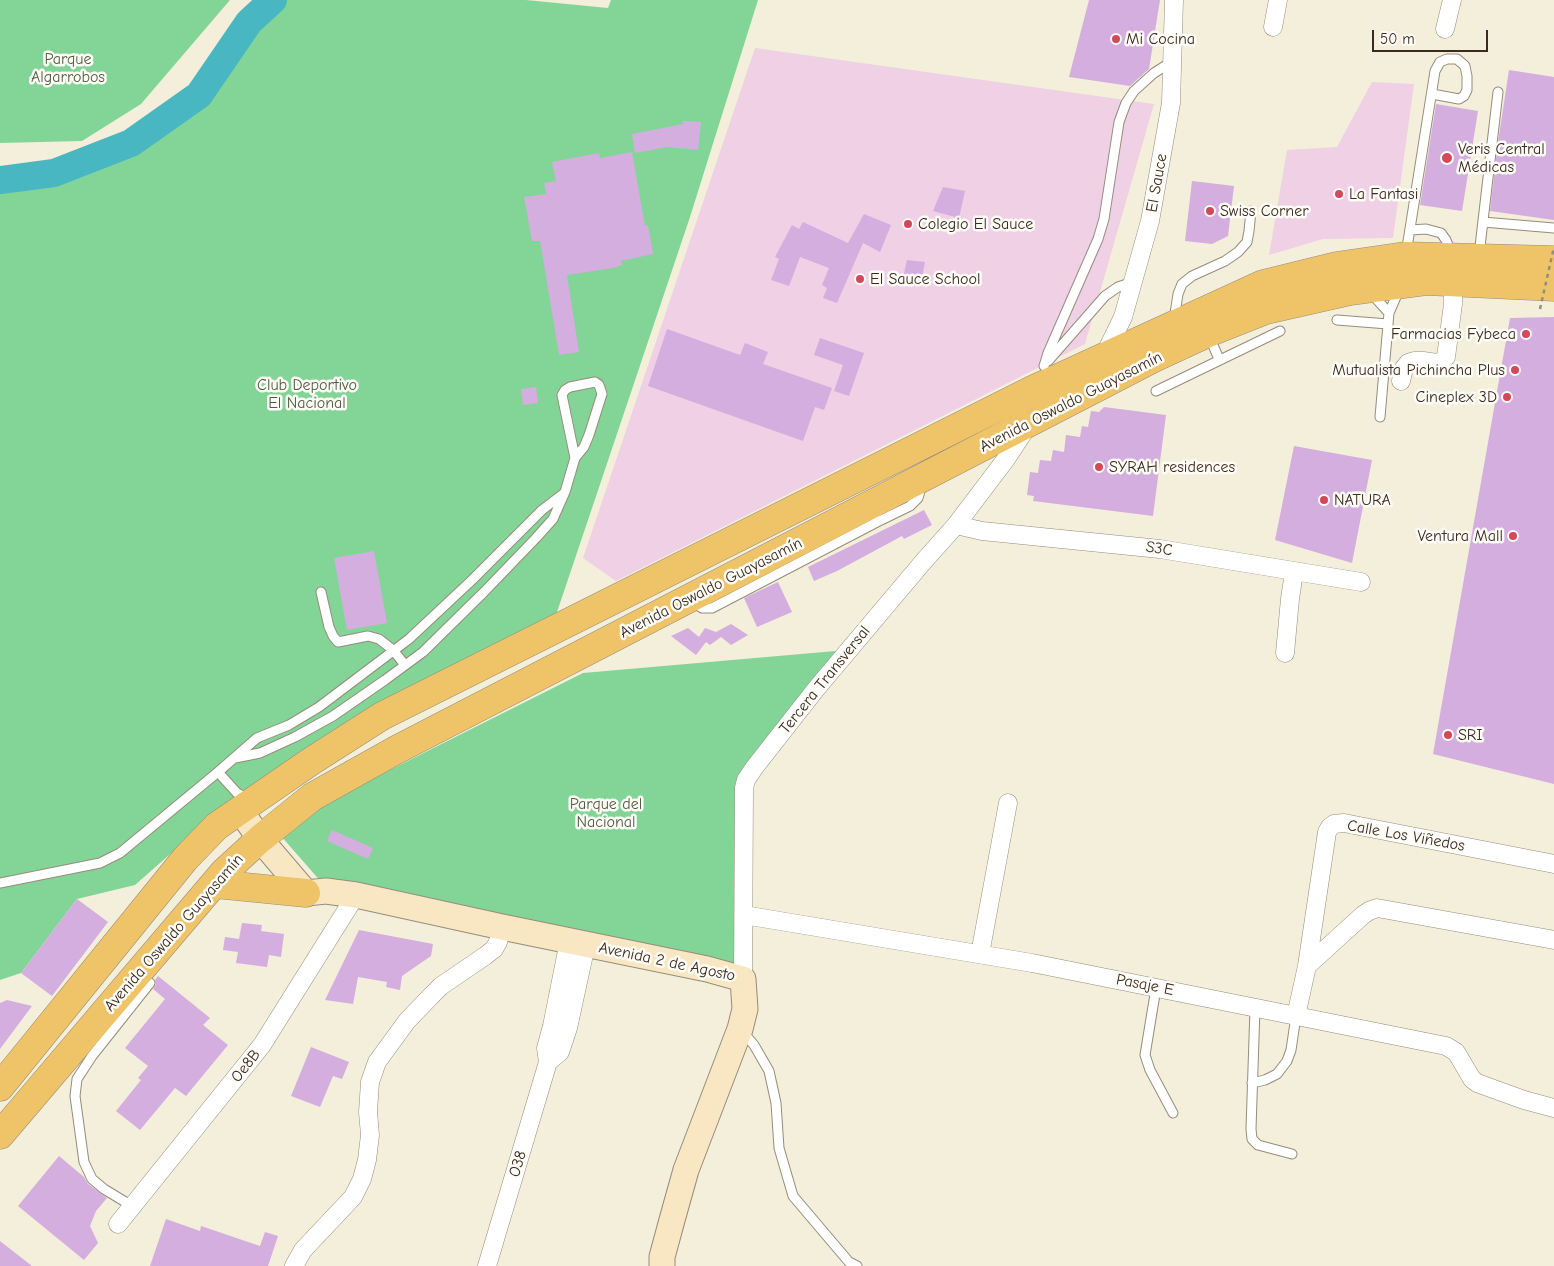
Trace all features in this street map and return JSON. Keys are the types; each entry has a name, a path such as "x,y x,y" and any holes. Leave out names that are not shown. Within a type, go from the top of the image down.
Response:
{"main road":[{"name":"Avenida Oswaldo Guayasamín","path":"0,1087 185,859 243,801 310,762 382,716 1038,378 1103,358 1263,284 1336,266 1407,243 1462,266 1549,294"},
{"name":"Avenida Oswaldo Guayasamín","path":"0,1135 224,872 312,797 396,750 690,599 874,514 918,481 1154,358 1208,333 1266,310 1350,291 1426,281 1462,266 1554,260"},
{"path":"243,801 267,834 316,892"},
{"path":"215,884 316,892"},
{"name":"Avenida 2 de Agosto","path":"316,892 356,895 502,928 707,969 743,979 744,1008 740,1029 686,1170 662,1266"}],"street":[{"name":"El Sauce","path":"1103,358 1124,317 1150,222 1171,103 1174,0"},
{"path":"1273,27 1278,0"},
{"path":"1445,29 1452,0"},
{"path":"1401,381 1404,368 1408,363 1414,361 1437,363 1446,357 1452,304 1462,266"},
{"name":"Tercera Transversal","path":"743,979 744,788 746,780 816,690 956,525 1006,459 1029,424"},
{"name":"S3C","path":"956,525 982,531 1160,549 1361,582"},
{"path":"1285,653 1294,572"},
{"path":"980,954 1008,803"},
{"name":"Calle Los Viñedos","path":"1296,1016 1307,966 1327,832 1334,824 1344,823 1554,864"},
{"name":"Oe8B","path":"118,1224 262,1045 356,895"},
{"path":"1307,966 1363,915 1377,908 1554,940"},
{"name":"Pasaje E","path":"744,915 1032,963 1446,1046 1456,1052 1472,1079 1477,1083 1524,1100 1554,1108"},
{"path":"294,1266 303,1250 353,1197 362,1179 367,1160 370,1135 368,1112 370,1082 378,1062 407,1022 430,997 454,976 494,949 502,928"},
{"name":"O38","path":"487,1266 548,1062 546,1048 577,943"}],"lane":[{"path":"1407,243 1435,71 1440,62 1447,59 1457,59 1464,66 1468,76 1467,90 1464,96 1459,99 1432,94"},
{"path":"1038,378 1098,239 1104,219 1119,122 1126,103 1134,91 1154,73 1173,62"},
{"path":"1462,266 1483,222 1498,92"},
{"path":"1173,326 1178,294 1182,284 1192,276 1225,261 1238,252 1247,242 1251,211"},
{"path":"1483,222 1554,228"},
{"path":"1038,378 1105,296 1118,287 1133,282"},
{"path":"1380,417 1389,313 1401,285"},
{"path":"1368,289 1389,313"},
{"path":"1337,320 1388,324"},
{"path":"1156,391 1280,331"},
{"path":"1208,333 1220,359"},
{"path":"235,758 260,753 295,737 333,716 386,680 430,645 536,538 553,519 565,492 575,458 584,447 590,435 602,394 595,382 570,388 565,390 562,395 575,458"},
{"path":"0,883 100,864 120,853 257,738 289,726 319,706 408,639 472,580 542,510 565,492"},
{"path":"321,592 329,627 338,642 368,636 378,639 393,650 405,665"},
{"path":"218,772 243,801"},
{"path":"132,1206 104,1189 92,1179 84,1162 75,1096 77,1079 92,1056 150,983"},
{"path":"1156,988 1145,1055 1150,1070 1172,1113"},
{"path":"1255,1008 1252,1138 1258,1145 1292,1154"},
{"path":"1252,1083 1266,1080 1278,1074 1287,1061 1291,1050 1296,1016"},
{"path":"740,1029 754,1045 769,1072 776,1103 779,1148 794,1196 849,1262 857,1266"}],"path":[{"path":"1549,294 1554,247"}],"shaded area":[{"name":"Colegio El Sauce","path":"755,48 1154,104 1085,344 616,581 583,558"},
{"name":"La Fantasi","path":"1372,82 1414,84 1393,238 1323,239 1269,255 1287,150 1337,147"}],"green space":[{"name":"Parque Algarrobos","path":"0,0 230,0 141,104 82,141 0,143"},
{"name":"Club Deportivo El Nacional","path":"273,0 526,0 608,8 611,0 758,0 690,217 555,618 202,826 135,885 77,899 21,973 0,980 0,180 54,173 131,143 199,95 249,22"},
{"name":"Parque del Nacional","path":"847,650 743,779 745,988 330,892 274,828 583,673"}],"building":[{"name":"Mi Cocina","path":"1089,0 1160,0 1149,69 1130,86 1069,77"},
{"path":"1509,70 1554,77 1554,220 1490,211"},
{"name":"Veris Central Médicas","path":"1436,104 1478,111 1462,211 1420,205"},
{"path":"683,121 701,122 698,150 667,147 635,153 632,134 683,124"},
{"path":"632,152 645,226 648,225 653,254 621,261 622,265 613,268 567,275 579,352 559,355 540,241 532,241 524,197 546,194 544,183 556,181 552,162 599,153 600,158"},
{"name":"Swiss Corner","path":"1192,181 1234,186 1228,236 1212,244 1185,241"},
{"path":"943,187 965,191 959,218 933,211"},
{"path":"864,214 891,225 880,252 863,243 837,303 823,298 827,288 822,285 829,268 800,257 789,286 771,280 779,259 775,257 792,225 799,229 803,222 848,243"},
{"path":"907,260 925,262 921,282 902,282"},
{"name":"Ventura Mall","path":"1554,317 1554,784 1433,754 1510,318"},
{"path":"667,329 740,355 745,343 768,352 763,364 832,388 824,410 815,407 803,441 648,386"},
{"path":"820,338 864,353 849,396 834,391 843,365 814,355"},
{"path":"536,387 538,403 523,405 521,389"},
{"name":"SYRAH residences","path":"1104,407 1166,415 1153,516 1033,501 1034,496 1027,495 1030,472 1038,473 1040,460 1051,461 1053,450 1064,452 1066,435 1080,437 1082,426 1088,427 1091,411 1099,412"},
{"name":"NATURA","path":"1294,446 1372,460 1352,563 1275,540"},
{"path":"924,510 932,525 904,539 902,536 837,571 814,581 808,567"},
{"path":"374,551 387,623 347,630 334,558"},
{"path":"778,582 792,612 757,627 744,598"},
{"path":"731,624 748,635 731,645 721,637 710,645 706,642 696,655 671,636 688,628 699,637 705,628 716,632"},
{"path":"332,830 373,848 368,859 327,841"},
{"path":"77,899 108,922 52,996 21,973"},
{"path":"242,923 262,925 261,931 284,934 281,957 269,955 267,967 236,963 238,952 223,950 225,937 239,939"},
{"path":"359,930 433,944 431,956 402,976 400,990 386,987 387,982 358,977 353,1004 325,1000"},
{"path":"158,976 210,1018 203,1025 228,1045 186,1096 175,1088 140,1130 116,1111 141,1080 138,1078 148,1066 125,1048 165,999 153,989"},
{"path":"7,1000 32,1006 0,1049 0,1003"},
{"path":"311,1047 349,1062 342,1079 333,1076 320,1107 291,1096"},
{"path":"59,1156 84,1177 88,1184 107,1198 96,1211 90,1226 98,1243 84,1260 18,1206"},
{"path":"166,1219 200,1231 201,1226 260,1246 265,1232 278,1236 268,1266 150,1266"},
{"path":"0,1241 32,1266 0,1266"}],"waterway":[{"path":"0,180 54,173 131,143 199,95 249,22 273,0"}],"place":[{"name":"Mi Cocina","path":"1116,39"},
{"name":"Veris Central Médicas","path":"1447,158"},
{"name":"La Fantasi","path":"1339,194"},
{"name":"Swiss Corner","path":"1210,211"},
{"name":"Colegio El Sauce","path":"908,224"},
{"name":"El Sauce School","path":"860,279"},
{"name":"Farmacias Fybeca","path":"1526,334"},
{"name":"Mutualista Pichincha Plus","path":"1515,370"},
{"name":"Cineplex 3D","path":"1507,397"},
{"name":"SYRAH residences","path":"1099,467"},
{"name":"NATURA","path":"1324,500"},
{"name":"Ventura Mall","path":"1513,536"},
{"name":"SRI","path":"1448,735"}]}
